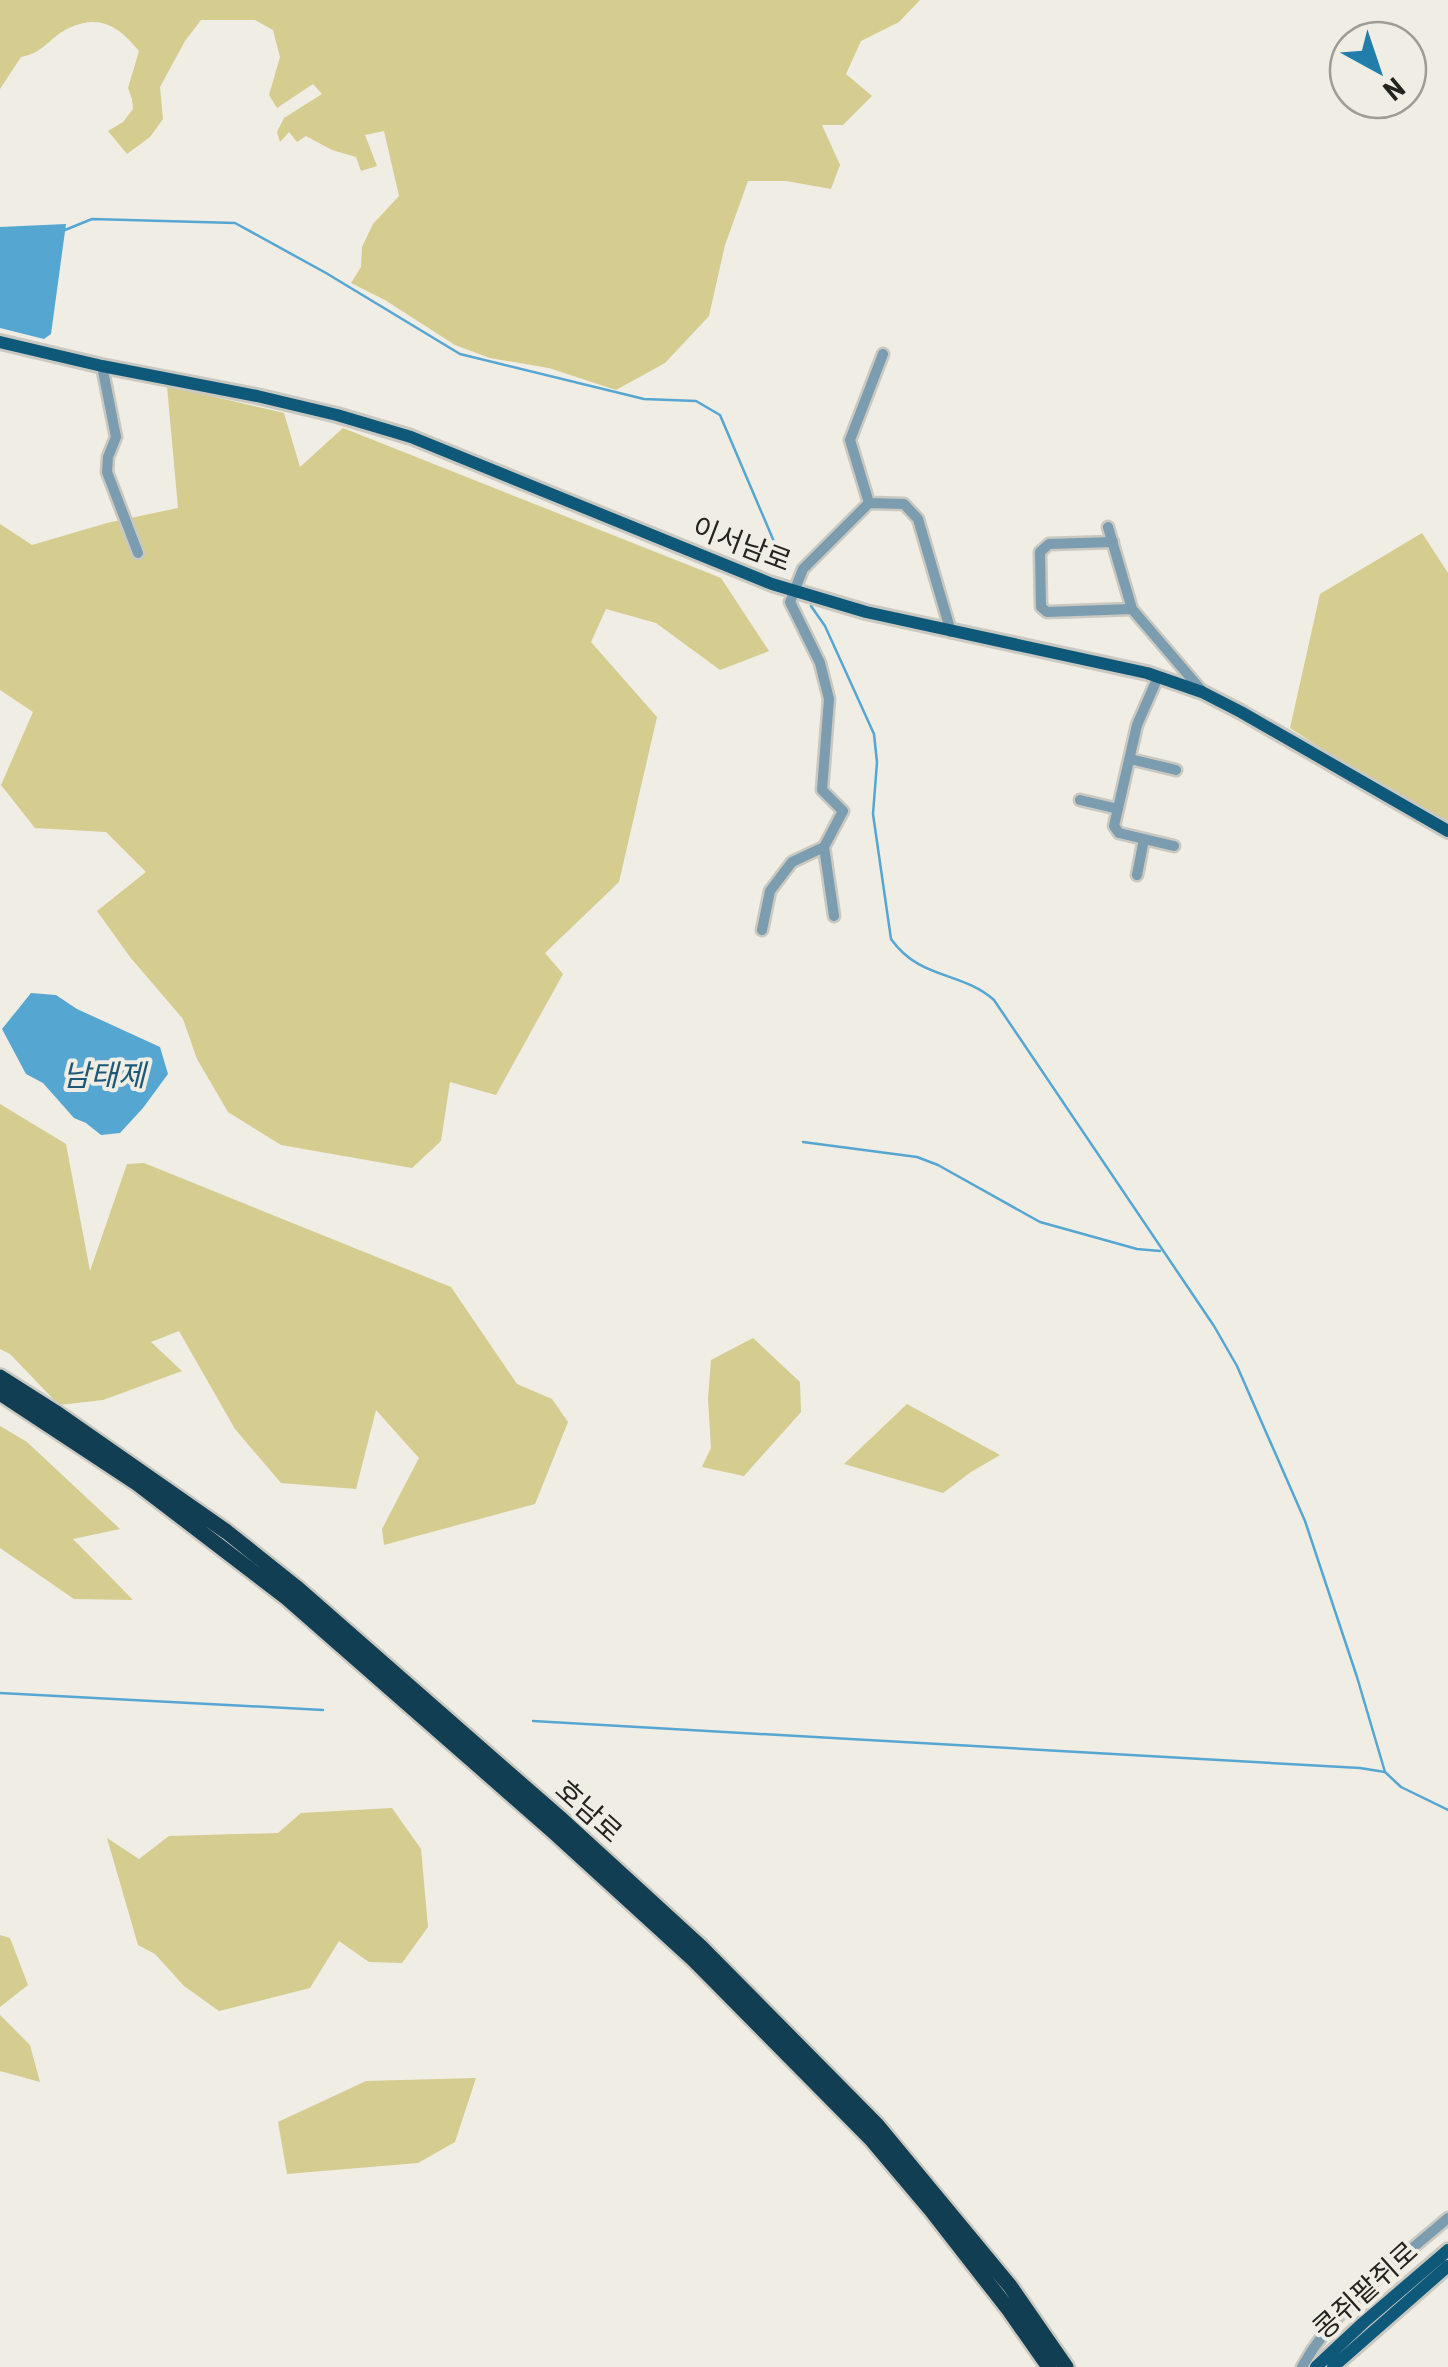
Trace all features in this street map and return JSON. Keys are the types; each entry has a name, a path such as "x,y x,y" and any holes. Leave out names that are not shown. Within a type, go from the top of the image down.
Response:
{"highway":[{"name":"호남로","path":"0,1377 227,1532 296,1587 702,1947 877,2124 1010,2286 1066,2367"},
{"name":"호남로","path":"0,1393 138,1484 287,1598 694,1960 870,2139 931,2210 1048,2367"}],"main road":[{"name":"이서남로","path":"0,342 257,396 411,437 772,584 847,607 1154,676 1202,692 1448,832"},
{"name":"콩쥐팥쥐로","path":"1316,2367 1448,2250"},
{"name":"콩쥐팥쥐로","path":"1333,2367 1448,2269"}],"street":[{"path":"869,504 850,440 883,354"},
{"path":"102,366 116,437 107,472 138,553"},
{"path":"834,916 824,847 843,811 822,790 830,699 820,663 790,602 802,569 869,504 904,504 918,520 952,632"},
{"path":"1108,527 1132,609 1202,692"},
{"path":"1113,542 1049,544 1040,552 1041,606 1047,612 1132,609"},
{"path":"1169,654 1154,676 1137,726 1114,826 1119,833 1174,846"},
{"path":"1130,759 1176,770"},
{"path":"1080,800 1118,809"},
{"path":"1138,875 1144,839"},
{"path":"762,930 770,890 792,862 824,847"},
{"path":"1302,2367 1350,2302 1448,2218"}],"shaded area":[{"path":"0,0 920,0 899,22 861,41 846,74 872,96 843,125 822,125 840,165 831,189 786,181 748,181 725,245 709,316 665,363 616,390 549,368 490,358 455,345 351,283 361,267 362,247 373,224 399,196 384,131 365,135 377,166 361,171 356,157 306,136 297,142 289,132 280,142 277,132 284,118 322,94 313,84 277,108 269,95 280,57 273,30 255,20 201,20 160,87 163,119 150,137 127,154 108,131 123,122 133,109 128,88 139,51 109,25 80,24 21,57 0,89"},
{"path":"167,386 284,413 300,467 343,428 721,578 769,651 720,670 656,623 606,609 591,642 657,717 619,882 545,953 563,974 496,1095 450,1082 441,1141 412,1168 281,1145 228,1112 197,1059 183,1019 97,911 146,872 106,832 35,828 1,785 33,712 0,690 0,524 32,545 178,508"},
{"path":"1422,533 1448,573 1448,831 1290,728 1320,594"},
{"path":"0,1104 66,1144 90,1271 127,1164 144,1163 451,1287 517,1384 552,1399 568,1422 535,1504 384,1545 382,1529 419,1458 376,1410 356,1489 281,1483 235,1429 179,1331 151,1342 182,1371 103,1400 59,1405 10,1354 0,1349"},
{"path":"753,1338 800,1382 801,1412 744,1476 702,1467 711,1448 711,1360"},
{"path":"907,1404 1000,1455 943,1493 844,1464"},
{"path":"0,1426 27,1442 120,1529 73,1539 133,1600 74,1599 0,1548"},
{"path":"392,1808 421,1849 428,1927 402,1963 369,1962 339,1941 310,1988 219,2011 184,1986 155,1954 138,1945 107,1838 139,1859 169,1836 278,1833 301,1813"},
{"path":"0,1935 10,1938 28,1985 0,2007"},
{"path":"0,2015 30,2045 40,2082 0,2071"},
{"path":"476,2078 455,2142 418,2163 287,2174 278,2122 366,2081"}],"water":[{"path":"66,224 51,334 44,339 0,328 0,227"},
{"name":"남태제","path":"31,993 56,995 77,1009 160,1047 168,1074 120,1133 101,1135 74,1118 43,1083 26,1074 2,1029"}],"waterway":[{"path":"65,230 92,219 235,223 460,354 644,399 696,401 720,415 787,572"},
{"path":"811,606 825,626 874,734 877,762 873,814 891,939 915,962 968,984 994,1000 1214,1326 1237,1366 1305,1521 1385,1772 1401,1787 1448,1810"},
{"path":"803,1142 917,1157 1040,1222 1137,1249 1160,1251"},
{"path":"0,1693 323,1710"},
{"path":"533,1721 1385,1772"}]}
